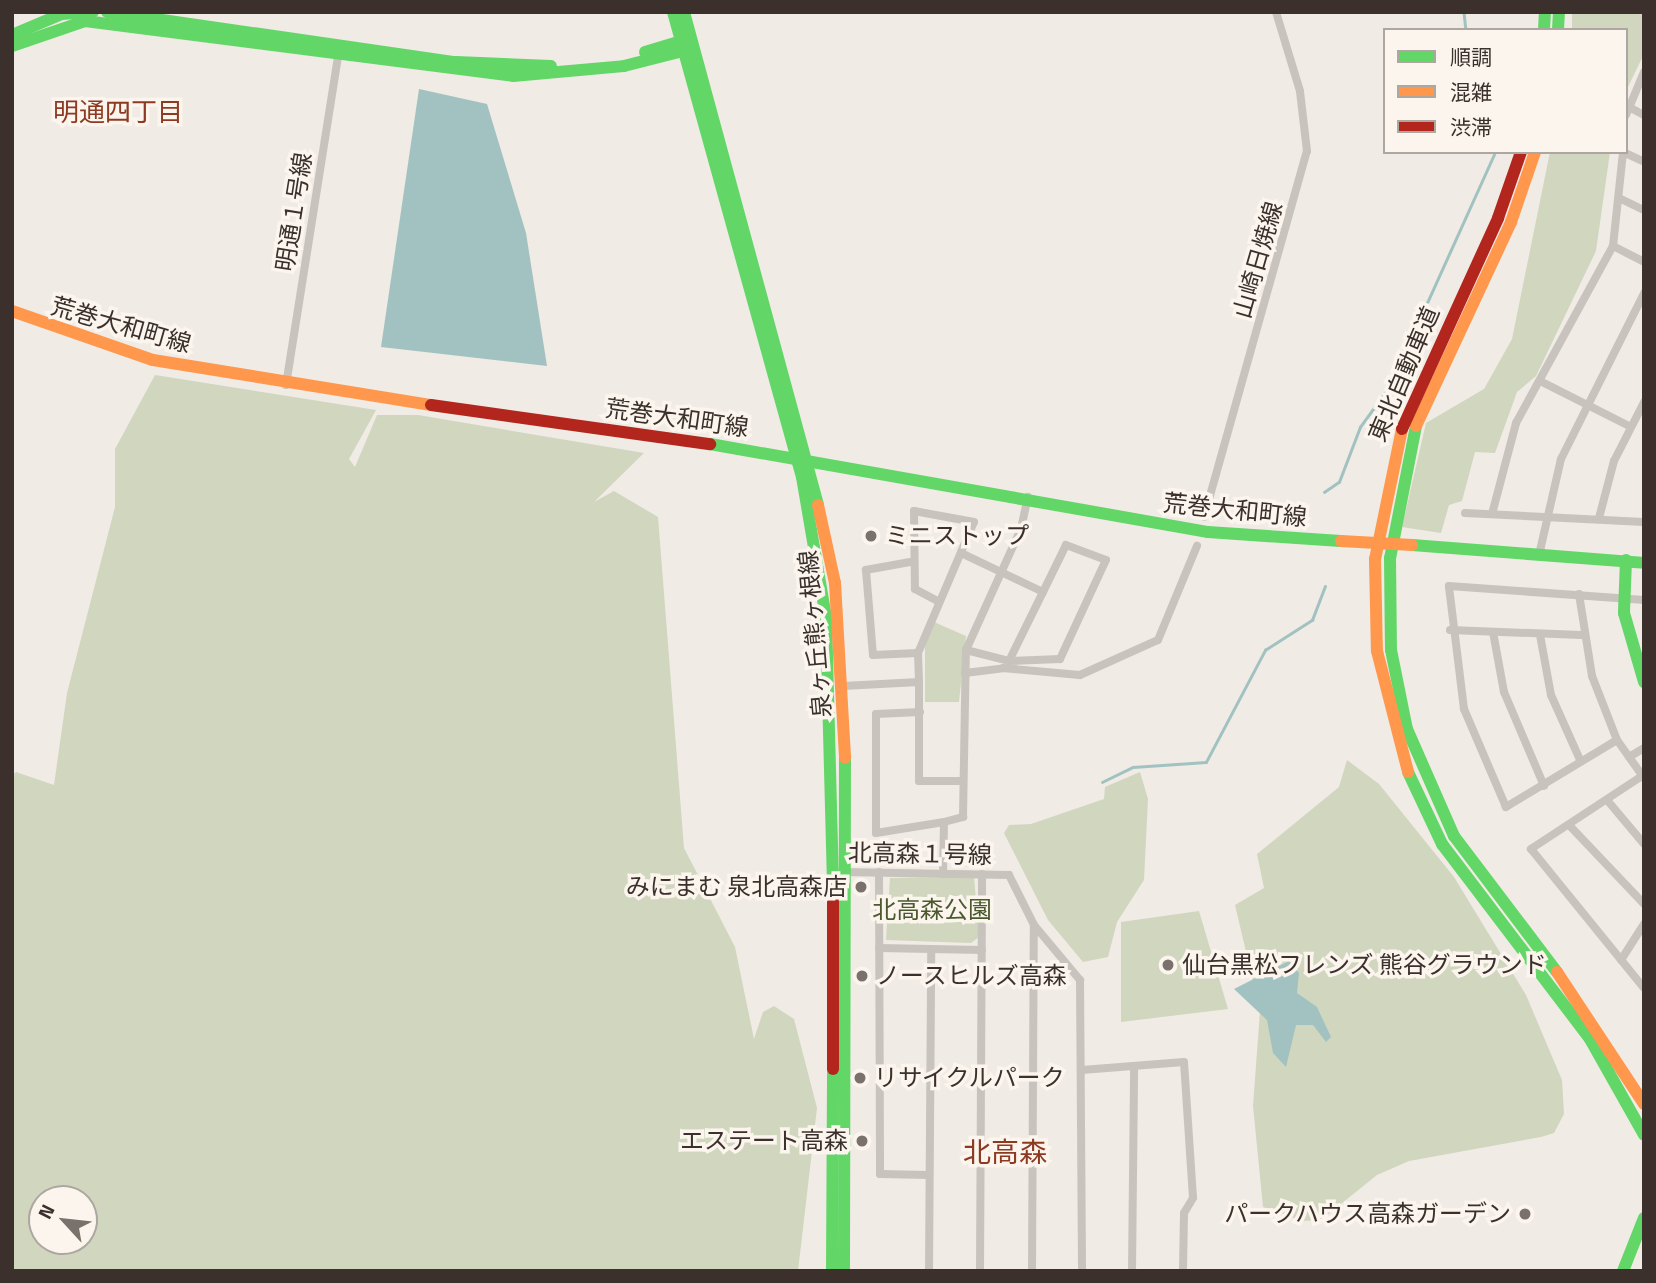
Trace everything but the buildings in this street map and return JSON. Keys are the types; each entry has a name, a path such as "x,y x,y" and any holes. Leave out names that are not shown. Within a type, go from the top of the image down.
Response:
{"main road":[{"path":"12,35 62,14 93,12"},
{"path":"107,12 339,50"},
{"name":"泉ヶ丘熊ヶ根線","path":"673,12 687,45 831,556 843,686 832,1271"},
{"name":"泉ヶ丘熊ヶ根線","path":"684,12 687,45"},
{"path":"12,46 85,21 456,62 559,66 687,45"},
{"name":"東北自動車道","path":"1520,154 1498,218 1415,389 1389,466 1375,559 1380,675 1403,761 1442,844 1590,1039 1644,1135"},
{"name":"東北自動車道","path":"1534,154 1511,222 1412,435 1390,558 1391,650 1407,729 1454,836 1601,1031 1644,1104"},
{"name":"荒巻大和町線","path":"12,311 153,360 286,385 802,457 1208,532 1539,555"},
{"name":"泉ヶ丘熊ヶ根線","path":"802,457 831,670 839,872 844,1271"},
{"path":"1539,555 1644,563"},
{"path":"1626,560 1628,635 1644,682"},
{"path":"1623,1271 1644,1218"}],"street":[{"name":"山崎日焼線","path":"1204,516 1307,151 1300,91 1276,12"},
{"name":"明通１号線","path":"286,385 339,50"},
{"path":"1628,104 1644,72"},
{"path":"1628,107 1644,115"},
{"path":"1492,514 1516,423 1544,383 1613,246 1623,154"},
{"path":"1627,154 1644,162"},
{"path":"1619,198 1644,210"},
{"path":"1613,246 1644,262"},
{"path":"1539,555 1544,517 1586,404 1644,293"},
{"path":"1544,383 1631,427"},
{"path":"1599,518 1614,461 1644,401"},
{"path":"920,712 876,715 876,833 963,817 961,781 967,650 1002,573 1028,498"},
{"path":"938,601 915,589 911,562 914,511 974,522 918,653 919,781 961,781"},
{"path":"1465,513 1644,522"},
{"path":"967,650 1009,661 1060,659 1106,560 1066,545 1009,661"},
{"path":"965,673 1003,668 1080,676 1158,640 1197,546"},
{"path":"961,553 1042,592"},
{"path":"911,562 866,570 873,655 918,653"},
{"path":"1616,740 1506,807 1464,709 1450,629 1450,586 1644,600"},
{"path":"1579,594 1581,635 1616,740 1643,777 1531,849 1644,988"},
{"path":"1450,629 1581,635"},
{"path":"1493,632 1504,692 1544,786"},
{"path":"1540,635 1551,695 1581,762"},
{"path":"843,686 919,682"},
{"path":"1629,757 1644,748"},
{"path":"1607,800 1644,844"},
{"path":"943,874 944,822"},
{"path":"1569,825 1644,904"},
{"name":"北高森１号線","path":"839,872 1009,875 1034,925 1080,981 1082,1271"},
{"path":"879,873 880,1174 929,1175"},
{"path":"980,1271 982,874"},
{"path":"1621,960 1644,924"},
{"path":"1032,1271 1034,925"},
{"path":"879,948 982,950"},
{"path":"929,1271 931,949"},
{"path":"1082,1070 1184,1062 1193,1198 1184,1213 1183,1271"},
{"path":"1132,1271 1134,1068"}],"green space":[{"path":"1572,12 1644,12 1644,54 1628,87 1628,28 1572,28"},
{"path":"1550,154 1610,154 1596,251 1536,376 1517,392 1495,453 1475,452 1462,501 1449,505 1441,533 1402,527 1426,423 1484,389 1512,339"},
{"path":"155,375 376,410 349,459 355,467 377,415 418,415 644,453 594,502 614,491 658,517 684,848 735,947 754,1039 763,1012 774,1006 794,1019 817,1108 798,1271 12,1271 12,776 16,772 54,785 67,693 115,507 115,449"},
{"path":"934,622 966,636 959,702 925,702 925,645"},
{"path":"1347,760 1379,784 1454,877 1526,995 1562,1080 1564,1114 1554,1133 1541,1137 1409,1161 1377,1175 1321,1220 1302,1221 1263,1207 1253,1106 1260,1011 1235,905 1264,888 1257,854 1339,787"},
{"path":"1140,772 1148,799 1144,880 1117,922 1108,957 1083,962 1048,920 1004,833 1009,825 1031,824 1104,799 1105,787"},
{"name":"北高森公園","path":"974,877 979,937 971,943 886,940 890,878"},
{"name":"仙台黒松フレンズ 熊谷グラウンド","path":"1199,911 1228,1009 1121,1022 1121,922"}],"water":[{"path":"419,89 487,104 526,233 547,366 381,347"},
{"path":"1289,961 1299,973 1297,993 1317,1007 1331,1037 1326,1042 1313,1025 1296,1025 1286,1067 1273,1053 1267,1020 1234,989"}],"waterway":[{"path":"1464,12 1466,28"},
{"path":"1324,492 1339,482 1360,427 1389,387 1494,154"},
{"path":"1102,782 1133,767 1206,762 1265,650 1312,620 1325,586"}],"traffic: fast":[{"path":"12,35 62,14 93,12"},
{"path":"107,12 456,62 551,66"},
{"path":"673,12 802,477 826,617 833,889"},
{"path":"684,12 818,505"},
{"path":"1544,28 1545,12"},
{"path":"1558,28 1559,12"},
{"path":"12,46 85,21 513,76 624,66 690,49"},
{"path":"645,52 688,39"},
{"path":"1416,426 1390,558 1391,650 1407,729 1454,836 1557,972"},
{"path":"710,444 1208,532 1341,541"},
{"path":"1412,545 1644,563"},
{"path":"1626,560 1624,613 1644,682"},
{"path":"844,1271 845,758"},
{"path":"1408,772 1442,844 1590,1039 1644,1135"},
{"path":"832,1271 833,1069"},
{"path":"1623,1271 1644,1218"}],"traffic: slow":[{"path":"1416,426 1511,222 1534,154"},
{"path":"12,311 153,360 431,405"},
{"path":"1402,429 1375,559 1377,651 1408,772"},
{"path":"818,505 835,583 845,758"},
{"path":"1341,541 1412,545"},
{"path":"1557,972 1644,1104"}],"traffic: jam":[{"path":"1402,429 1498,218 1520,154"},
{"path":"431,405 710,444"},
{"path":"833,889 833,1069"}],"place":[{"name":"ミニストップ","path":"871,536"},
{"name":"みにまむ 泉北高森店","path":"861,887"},
{"name":"仙台黒松フレンズ 熊谷グラウンド","path":"1168,965"},
{"name":"ノースヒルズ高森","path":"862,976"},
{"name":"リサイクルパーク","path":"860,1078"},
{"name":"エステート高森","path":"862,1141"},
{"name":"パークハウス高森ガーデン","path":"1525,1214"}],"district":[{"name":"明通四丁目","path":"118,112"},
{"name":"北高森","path":"1005,1152"}]}
